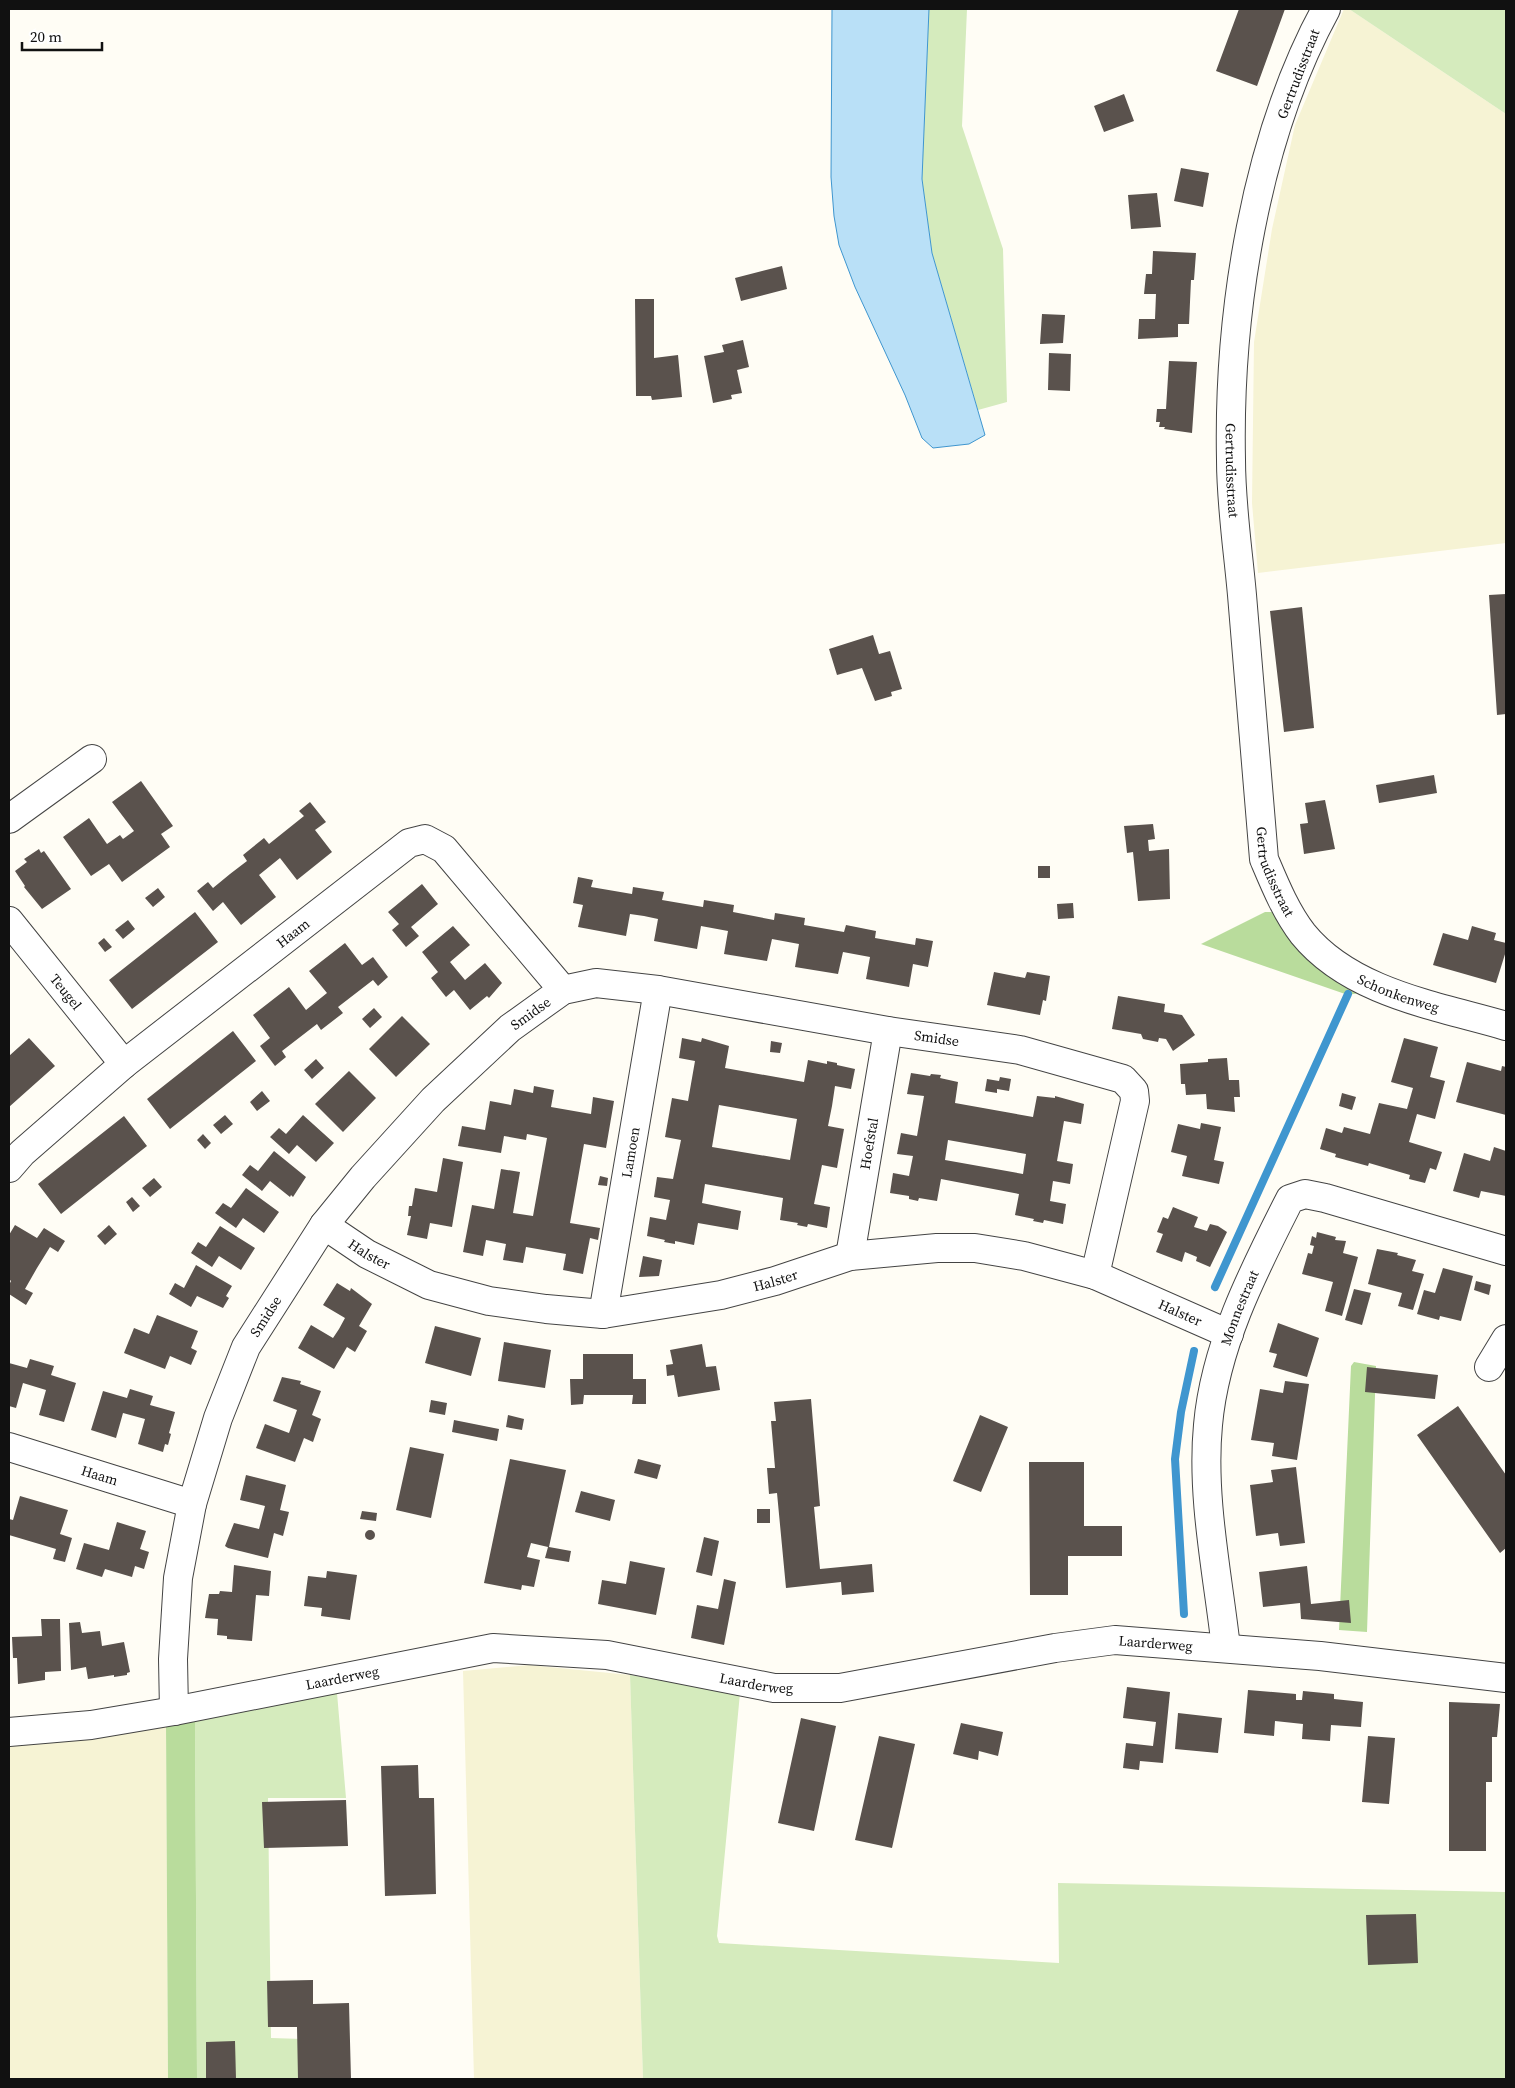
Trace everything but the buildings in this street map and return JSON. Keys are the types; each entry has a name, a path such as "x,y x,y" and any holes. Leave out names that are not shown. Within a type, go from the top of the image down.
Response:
{"street":[{"name":"Gertrudisstraat","path":"1304,935 1278,893 1264,859 1230,462 1231,388 1241,289 1261,180 1286,102 1309,40 1326,9"},
{"path":"9,818 92,760"},
{"name":"Haam","path":"9,1168 22,1153 124,1064 409,843 425,839 444,849 563,990"},
{"name":"Teugel","path":"9,921 124,1064"},
{"name":"Schonkenweg","path":"1304,935 1355,977 1378,988 1506,1026"},
{"name":"Smidse","path":"174,1711 173,1659 178,1578 192,1504 218,1418 246,1347 324,1225 363,1177 433,1100 510,1028 563,990 596,983 658,990 888,1031 1020,1050 1123,1079 1134,1091 1135,1101 1095,1275"},
{"name":"Lamoen","path":"603,1314 658,990"},
{"name":"Hoefstal","path":"850,1256 888,1031"},
{"name":"Monnestraat","path":"1226,1648 1208,1491 1208,1425 1219,1362 1238,1308 1290,1199 1305,1194 1506,1252"},
{"name":"Halster","path":"324,1225 367,1254 428,1285 488,1301 603,1314 721,1295 776,1281 850,1256 937,1248 975,1248 1024,1256 1095,1275 1229,1334"},
{"path":"1489,1367 1506,1339"},
{"name":"Haam","path":"9,1447 192,1504"},
{"name":"Laarderweg","path":"9,1732 91,1724 174,1711 493,1648 607,1655 774,1688 840,1688 1055,1648 1114,1640 1320,1656 1506,1678"}],"shaded area":[{"path":"1344,9 1349,9 1506,114 1506,543 1258,573 1252,503 1254,342 1272,229 1295,125"},
{"path":"529,1665 630,1675 643,2079 474,2079 463,1671"},
{"path":"166,1724 168,2079 9,2079 9,1739"}],"green space":[{"path":"929,9 967,9 962,126 1003,249 1007,402 978,410 932,253 922,179"},
{"path":"1349,9 1506,9 1506,114"},
{"path":"1265,912 1276,912 1365,992 1348,995 1201,944"},
{"path":"1354,1362 1376,1366 1367,1632 1339,1630 1351,1366"},
{"path":"630,1675 740,1693 717,1936 719,1943 1059,1963 1058,1883 1505,1892 1506,1871 1506,2079 643,2079"},
{"path":"337,1693 346,1798 268,1798 271,2038 303,2039 304,2079 197,2079 195,1721"},
{"path":"195,1721 197,2079 168,2079 166,1724"}],"water":[{"path":"832,9 929,9 922,179 932,253 985,435 969,444 933,448 922,438 905,395 855,287 839,245 834,216 831,177"}],"waterway":[{"path":"1215,1287 1348,994"},
{"path":"1184,1614 1175,1459 1181,1412 1194,1351"}]}
